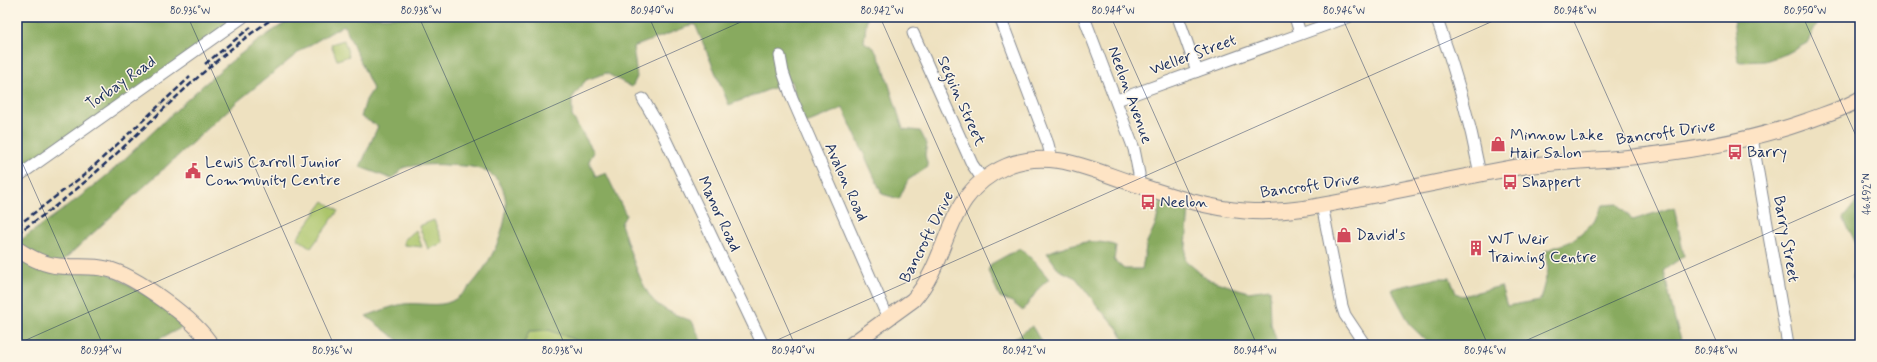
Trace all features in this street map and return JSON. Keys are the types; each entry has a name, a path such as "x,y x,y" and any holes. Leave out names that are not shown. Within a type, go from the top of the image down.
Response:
{"main road":[{"name":"Bancroft Drive","path":"850,345 913,300 920,292 940,254 957,212 972,190 995,172 1020,162 1052,160 1067,161 1138,186 1204,204 1246,212 1270,212 1322,205 1480,174 1541,164 1632,157 1752,138 1845,108 1860,99"},
{"path":"1845,108 1860,104"},
{"path":"17,249 41,262 58,266 97,267 116,272 136,282 180,312 201,331 211,345"}],"street":[{"name":"Torbay Road","path":"17,177 243,17"},
{"path":"1000,17 1048,144 1052,160"},
{"name":"Neelon Avenue","path":"1084,17 1117,100 1134,149 1139,174 1138,186"},
{"path":"1178,17 1197,71"},
{"path":"1295,17 1300,33"},
{"name":"Weller Street","path":"1117,100 1348,17"},
{"path":"1436,17 1462,97 1480,174"},
{"name":"Seguin Street","path":"913,33 972,164 983,180"},
{"name":"Avalon Road","path":"780,56 783,72 792,98 888,318"},
{"name":"Manor Road","path":"644,98 661,130 763,345"},
{"name":"Barry Street","path":"1752,138 1788,345"},
{"path":"1322,205 1342,306 1345,315 1366,345"}],"green space":[{"path":"17,17 123,17 124,19 128,17 245,17 17,178"},
{"path":"295,17 867,17 864,42 874,48 883,66 903,129 920,131 927,144 925,155 928,167 908,180 899,199 882,194 843,108 804,124 791,81 729,105 695,24 633,47 637,77 632,87 606,73 586,80 572,98 572,116 594,152 589,161 596,177 606,173 626,215 621,224 640,278 650,297 664,309 692,321 703,345 589,345 549,330 529,331 523,345 404,345 366,316 404,304 447,303 464,292 477,278 498,242 504,223 506,204 502,188 492,175 481,169 441,165 411,166 403,168 392,179 360,167 378,126 361,117 366,100 373,89 344,25 303,49 238,101 58,265 97,267 193,322 151,343 150,345 17,345 17,243 103,179 223,68 270,33"},
{"path":"1733,17 1820,18 1807,43 1786,54 1765,61 1738,62"},
{"path":"344,40 349,56 337,60 331,44"},
{"path":"1860,197 1860,251 1843,218"},
{"path":"1161,200 1189,208 1185,260 1207,279 1248,292 1270,289 1271,324 1278,345 1126,345 1118,329 1099,308 1076,278 1059,270 1047,253 1072,244 1090,242 1107,243 1116,246 1114,260 1124,269 1142,269 1147,242 1156,223"},
{"path":"324,201 338,211 311,248 297,238"},
{"path":"1618,204 1633,220 1674,207 1684,256 1664,270 1675,321 1683,345 1431,345 1411,326 1391,289 1438,278 1450,278 1456,293 1462,296 1501,286 1507,306 1540,300 1548,270 1545,251 1571,241 1594,223 1602,205"},
{"path":"434,220 443,243 428,249 419,226"},
{"path":"416,230 422,247 404,245 404,240"},
{"path":"1020,248 1034,261 1049,279 1039,288 1023,311 1012,302 1000,297 988,271 991,264"},
{"path":"1860,256 1860,294 1852,278"},
{"path":"1032,326 1043,345 1006,345"},
{"path":"549,330 589,345 523,345 529,331"}],"railway":[{"path":"17,233 52,209 84,183 208,68 241,41 275,17"},
{"path":"205,64 251,27"},
{"path":"17,226 84,175 190,77"}],"place":[{"name":"Minnow Lake Hair Salon","path":"1498,144"},
{"name":"Barry","path":"1735,152"},
{"name":"Lewis Carroll Junior Community Centre","path":"193,171"},
{"name":"Shappert","path":"1510,182"},
{"name":"Neelon","path":"1148,202"},
{"name":"David's","path":"1344,235"},
{"name":"WT Weir Training Centre","path":"1476,248"}]}
